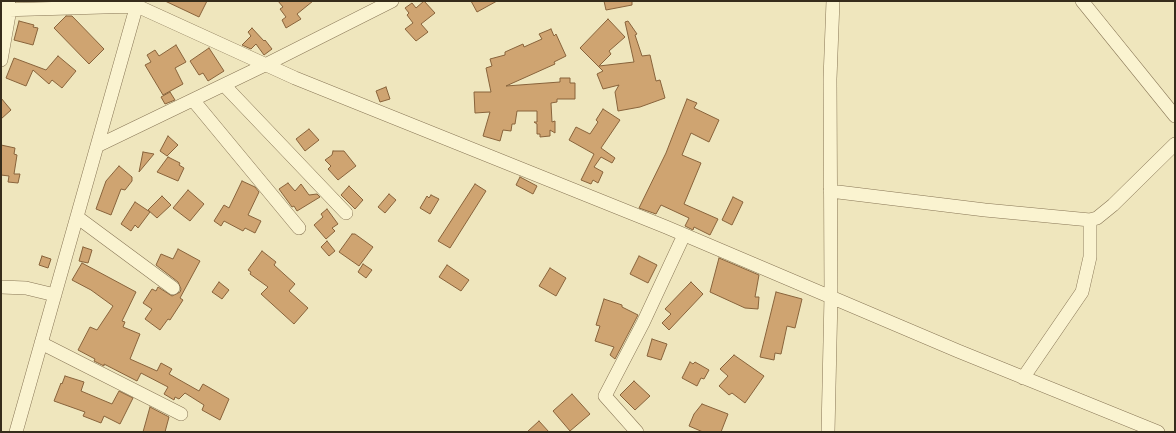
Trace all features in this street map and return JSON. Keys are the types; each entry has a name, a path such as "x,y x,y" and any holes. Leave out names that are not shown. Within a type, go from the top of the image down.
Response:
{"street":[{"path":"97,146 265,65 392,1"},
{"path":"828,432 830,296 830,79 833,1"},
{"path":"1082,1 1175,116"},
{"path":"1,60 6,7 43,4 137,4 265,65 357,104 684,235 1023,378 1158,432"},
{"path":"16,432 137,4"},
{"path":"224,85 346,213"},
{"path":"193,100 299,228"},
{"path":"830,191 985,210 1090,220 1097,218 1112,205 1175,144"},
{"path":"77,217 173,288"},
{"path":"1023,378 1082,292 1090,257 1090,220"},
{"path":"637,432 605,396 643,323 684,235"},
{"path":"1,287 26,288 55,295"},
{"path":"41,343 181,414"}],"building":[{"path":"165,1 207,1 199,17"},
{"path":"278,1 313,1 297,14 301,19 286,28 282,20 286,17 280,9 283,7"},
{"path":"424,1 435,13 421,24 428,32 416,41 405,29 413,23 407,15 409,13 405,8 412,3 416,8"},
{"path":"471,1 497,1 477,12"},
{"path":"604,1 632,1 632,5 606,10"},
{"path":"66,16 72,16 104,49 89,64 54,28"},
{"path":"608,19 625,37 609,51 611,54 599,66 634,62 625,22 628,21 637,34 635,35 642,56 650,55 656,81 660,80 665,98 640,107 618,111 615,92 619,85 603,89 597,74 603,71 580,48"},
{"path":"19,21 34,25 33,27 38,28 33,45 14,40"},
{"path":"252,28 272,49 264,55 256,44 251,49 242,45 251,36 248,32"},
{"path":"551,29 554,36 556,34 566,56 554,62 555,64 506,86 560,82 560,78 570,78 570,83 575,83 575,99 557,99 557,102 551,103 552,122 555,121 555,133 550,130 550,136 540,137 540,134 537,134 537,124 534,122 537,122 537,111 517,111 515,124 512,124 511,131 503,130 500,141 483,136 490,112 475,113 474,92 491,92 486,68 492,66 490,59 505,55 505,52 523,44 524,47 542,39 539,34"},
{"path":"176,45 186,62 175,68 183,84 163,95 145,65 151,62 147,55 155,50 159,56"},
{"path":"209,48 224,71 208,81 203,73 199,75 190,61"},
{"path":"58,56 76,71 62,88 52,80 49,84 33,70 26,86 6,78 14,58 46,70"},
{"path":"386,87 390,99 380,102 376,91"},
{"path":"170,92 175,100 165,104 161,97"},
{"path":"1,98 11,110 1,119"},
{"path":"687,99 697,103 694,108 719,120 709,142 691,133 682,155 701,163 684,204 718,219 710,235 694,227 693,230 685,226 689,218 661,205 656,214 639,208 666,153"},
{"path":"603,109 620,120 601,148 615,158 612,163 601,157 594,167 603,172 598,183 593,180 591,184 581,180 594,154 569,140 576,127 590,134 598,122 596,120"},
{"path":"309,129 319,140 305,151 296,139"},
{"path":"168,136 178,145 167,156 160,151"},
{"path":"1,145 15,148 14,154 17,155 14,174 20,174 18,183 8,182 9,176 1,175"},
{"path":"333,151 344,151 356,166 338,180 328,169 331,166 325,160 332,155"},
{"path":"143,152 154,154 139,172"},
{"path":"168,157 180,163 179,165 184,168 178,181 157,172"},
{"path":"119,166 132,177 132,181 125,190 121,189 111,215 96,209 106,181"},
{"path":"520,177 537,186 533,194 516,185"},
{"path":"242,181 255,187 259,192 248,215 261,221 255,233 245,228 243,231 224,221 221,226 214,221 224,205 229,208"},
{"path":"288,183 295,191 301,184 309,195 317,194 320,197 297,211 294,206 292,207 279,189"},
{"path":"475,184 486,191 450,248 438,241"},
{"path":"349,186 363,200 355,209 341,195"},
{"path":"188,190 204,204 190,221 173,208"},
{"path":"389,194 396,200 385,213 378,207"},
{"path":"431,195 439,199 430,214 420,208 427,196 429,198"},
{"path":"162,196 171,205 157,218 148,210"},
{"path":"733,197 743,202 732,225 722,220"},
{"path":"135,202 150,212 138,228 135,225 131,231 121,224"},
{"path":"327,209 338,224 332,228 335,231 326,239 314,225 323,217 321,214"},
{"path":"352,234 355,234 373,247 359,266 339,252"},
{"path":"327,241 335,251 329,256 321,247"},
{"path":"83,247 92,250 88,263 79,261"},
{"path":"178,249 200,261 180,298 183,300 170,320 168,319 160,330 145,319 152,309 143,303 152,289 156,291 158,287 172,296 180,292 181,289 178,282 156,265 161,254 173,259"},
{"path":"262,251 276,262 274,265 295,284 289,291 308,308 294,324 261,294 268,287 250,274 251,272 248,270"},
{"path":"42,256 51,259 48,268 39,265"},
{"path":"639,256 657,265 648,283 630,274"},
{"path":"719,258 759,275 755,297 759,297 758,309 745,308 710,292"},
{"path":"82,263 136,292 122,321 125,322 123,327 140,334 130,359 157,371 161,363 172,369 169,374 199,391 203,384 229,399 220,420 202,410 204,405 185,393 179,399 175,397 174,400 164,394 168,387 141,373 137,381 104,364 104,366 94,361 95,359 78,350 90,327 97,330 113,306 91,290 72,280"},
{"path":"363,264 372,270 366,278 358,272"},
{"path":"447,265 469,280 461,291 439,277"},
{"path":"550,268 566,278 556,296 539,286"},
{"path":"219,282 229,290 222,299 212,292"},
{"path":"691,282 703,294 669,330 662,323 671,314 665,309"},
{"path":"776,292 802,299 795,328 787,326 781,354 775,353 774,360 760,357"},
{"path":"604,299 622,305 622,307 638,315 615,359 610,355 614,347 595,341 600,326 596,325"},
{"path":"652,339 667,344 661,360 647,356"},
{"path":"734,355 764,376 745,403 732,393 729,395 719,386 728,376 720,369"},
{"path":"690,362 693,364 695,362 709,370 704,379 701,378 697,386 682,378"},
{"path":"65,376 84,382 81,391 112,404 119,391 133,398 120,424 104,416 101,423 83,416 85,412 54,401"},
{"path":"634,381 650,396 635,410 620,395"},
{"path":"572,394 590,414 570,431 553,411"},
{"path":"702,404 728,414 721,432 703,432 689,426 694,414"},
{"path":"150,407 169,417 165,432 143,432"},
{"path":"539,421 549,432 527,432"}]}
